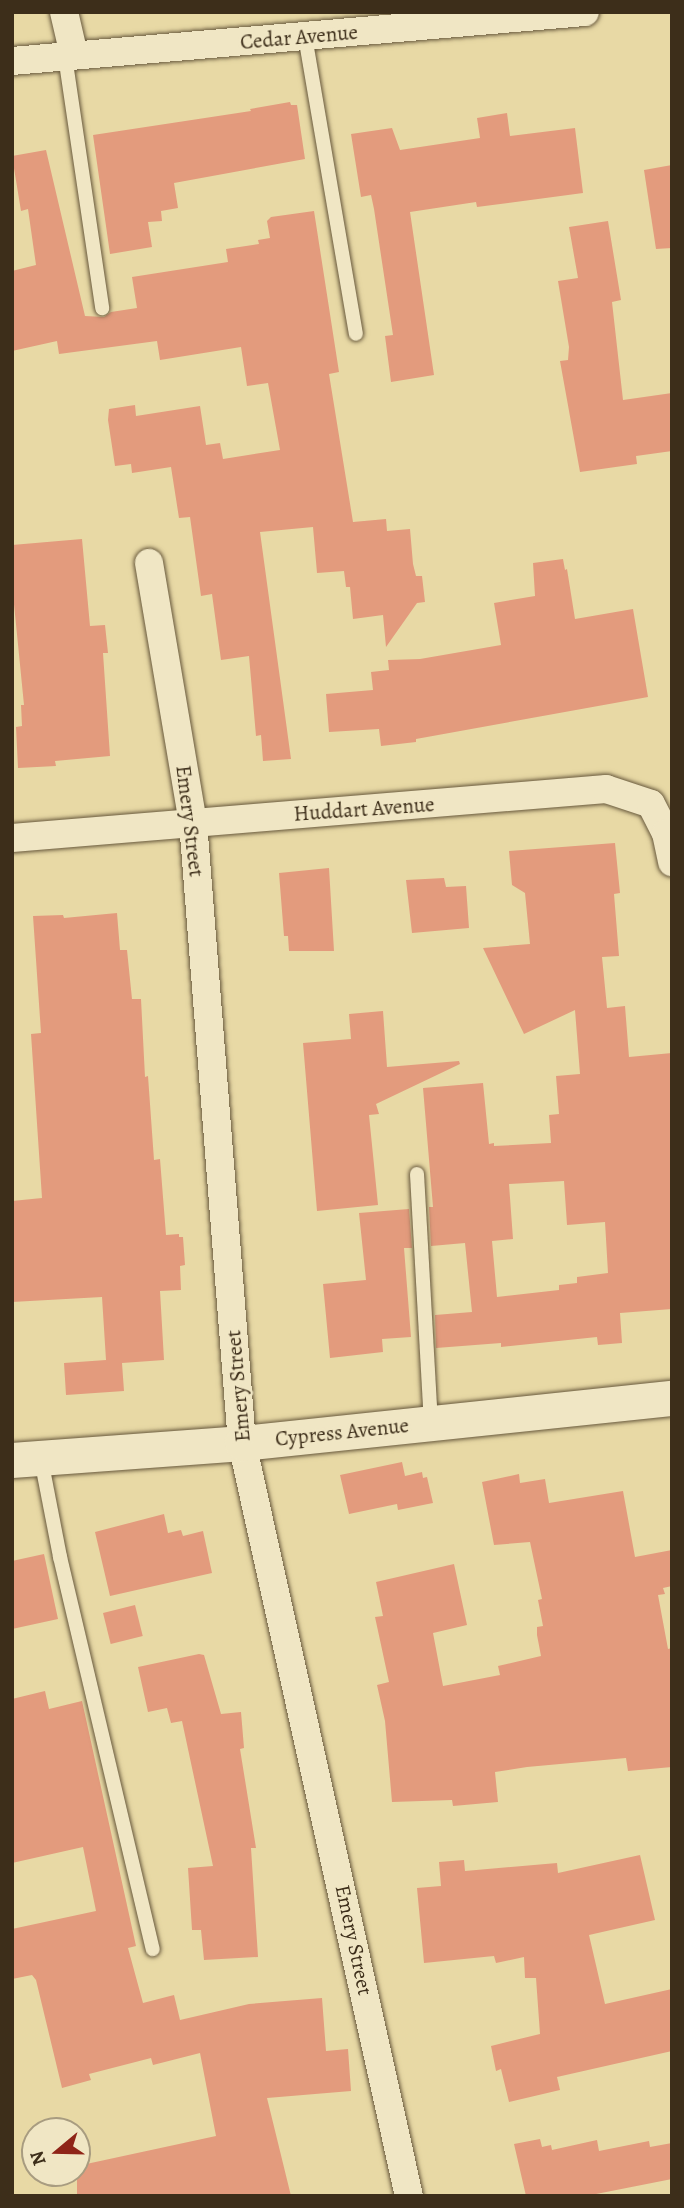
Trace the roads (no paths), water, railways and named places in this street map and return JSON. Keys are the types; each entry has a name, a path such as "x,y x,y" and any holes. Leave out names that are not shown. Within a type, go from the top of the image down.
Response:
{"street":[{"path":"64,12 69,56"},
{"name":"Cedar Avenue","path":"12,61 305,36 371,21 585,12"},
{"name":"Emery Street","path":"149,563 192,822 242,1443 409,2196"},
{"name":"Huddart Avenue","path":"12,838 606,789 651,804 666,834 672,862"},
{"name":"Cypress Avenue","path":"26,1459 242,1443 672,1398"}],"lane":[{"path":"305,36 356,334"},
{"path":"69,56 102,308"},
{"path":"417,1174 431,1423"},
{"path":"26,1459 60,1557 153,1949"}]}
